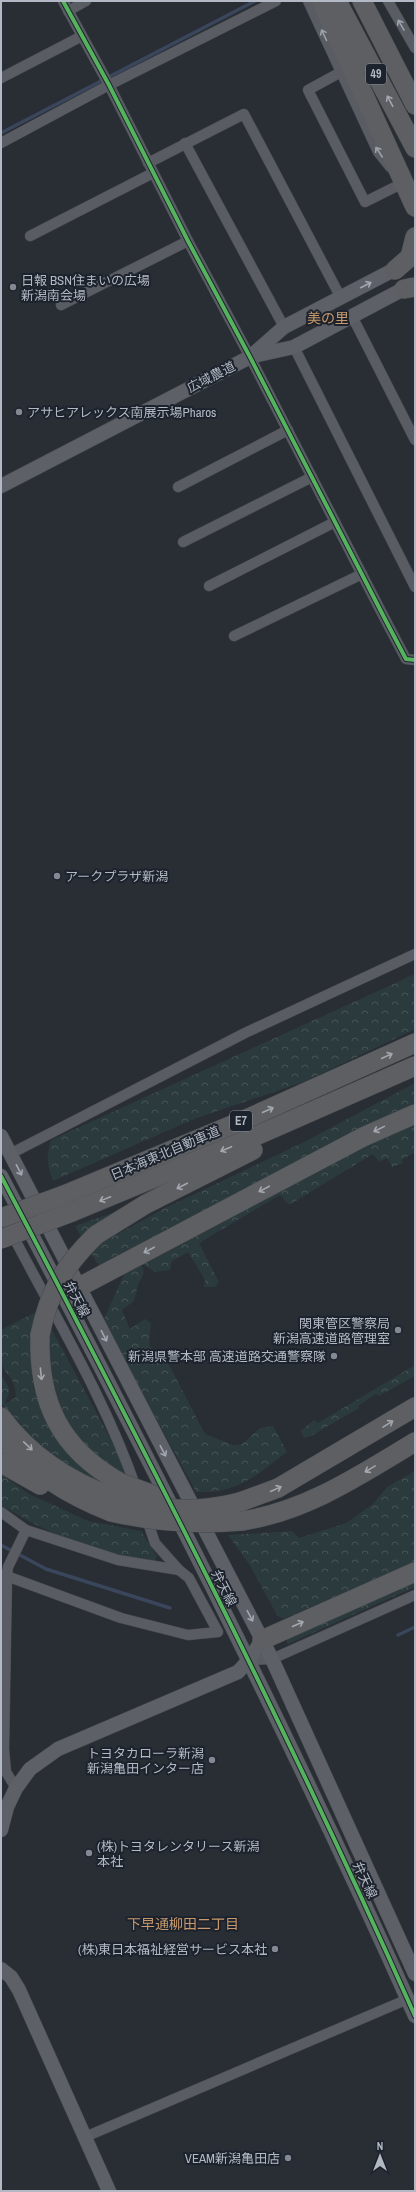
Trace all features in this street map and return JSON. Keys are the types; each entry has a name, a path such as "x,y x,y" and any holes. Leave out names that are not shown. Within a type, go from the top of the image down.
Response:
{"highway":[{"path":"321,1 415,207"},
{"name":"49","path":"337,1 415,148"},
{"name":"49","path":"362,1 415,105"},
{"path":"372,21 415,86"},
{"path":"395,270 410,257 415,237"},
{"name":"E7","path":"63,1191 244,1120 415,1043"},
{"path":"116,1498 71,1443 48,1403 42,1381 39,1358 40,1335 45,1311 53,1290 65,1269 96,1236 146,1204 409,1069"},
{"name":"日本海東北自動車道","path":"1,1238 72,1212 251,1138 409,1069"},
{"path":"71,1291 363,1137 415,1114"},
{"path":"1,1211 63,1191"},
{"path":"1,1218 63,1191"},
{"path":"1,1463 27,1479 54,1492 116,1498 156,1507 180,1510 202,1510 240,1502 278,1488 415,1407"},
{"path":"1,1417 39,1457 58,1472 86,1486 116,1498 164,1522 210,1524 242,1522 267,1518 310,1502 415,1442"},
{"path":"1,1438 32,1468 56,1486 75,1497 116,1498"},
{"path":"262,1640 415,1572"}],"street":[{"path":"63,1 106,80 188,242 250,357 406,658 415,660"},
{"path":"68,11 86,1"},
{"path":"1,143 106,80 276,1"},
{"path":"308,1 341,72 378,152 403,183 366,202 308,90 341,72"},
{"path":"388,1 415,48"},
{"path":"1,78 82,36"},
{"path":"148,163 244,114 341,298"},
{"path":"185,143 284,327"},
{"path":"30,236 153,173"},
{"path":"61,305 188,242"},
{"name":"広域農道","path":"1,486 250,357 284,327 415,259"},
{"path":"250,357 294,347 411,286"},
{"path":"352,316 415,440"},
{"path":"294,347 415,587"},
{"path":"178,487 288,430"},
{"path":"183,542 312,477"},
{"path":"209,586 335,522"},
{"path":"234,636 362,574"},
{"path":"10,1154 245,1033 415,954"},
{"name":"弁天線","path":"1,1136 71,1291 370,1914 415,2016"},
{"name":"弁天線","path":"1,1176 71,1291 272,1659 415,1974"},
{"path":"1,1211 75,1348 128,1464 155,1543 179,1570 189,1578 218,1632 188,1635 121,1618 6,1573"},
{"path":"1,1512 24,1533 118,1560 179,1570"},
{"path":"16,1788 6,1772 4,1749 6,1573 24,1533"},
{"path":"249,1660 272,1659 415,1595"},
{"path":"1,1830 7,1807 16,1788 30,1769 58,1749 238,1672 249,1660 262,1640"},
{"path":"1,1969 11,1976 19,1990 109,2191"},
{"path":"85,2137 408,1999"}],"green space":[{"path":"415,974 415,1029 306,1081 194,1119 53,1181 49,1171 48,1161 48,1151 51,1140"},
{"path":"415,1083 415,1103 400,1110 394,1116 100,1268 91,1253 96,1246 165,1208 304,1142"},
{"path":"415,1124 415,1152 402,1160 403,1163 392,1167 387,1158 379,1162 373,1154 289,1205 280,1195 199,1243 219,1282 215,1287 204,1287 205,1280 188,1252 172,1261 170,1270 155,1272 142,1264 362,1147"},
{"path":"129,1207 82,1238 75,1226"},
{"path":"132,1263 142,1266 144,1273 138,1285 134,1301 122,1310 130,1329 145,1319 151,1323 149,1346 166,1359 205,1434 233,1445 242,1444 260,1428 273,1426 287,1452 255,1476 235,1487 210,1492 196,1492 103,1321 125,1272"},
{"path":"36,1312 31,1332 33,1386 45,1417 66,1450 106,1487 55,1458 31,1436 1,1403 1,1375 9,1388 9,1395 5,1402 7,1403 16,1397 14,1384 1,1363 1,1330"},
{"path":"51,1328 116,1449 130,1480 111,1471 101,1464 79,1438 61,1410 50,1378 48,1362 48,1345"},
{"path":"415,1365 415,1376 379,1396 376,1394 358,1406 359,1408 311,1436 304,1438 300,1431 314,1420 318,1423"},
{"path":"415,1471 415,1562 283,1619 277,1615 249,1564 228,1535 292,1531 299,1538 346,1523 373,1504 387,1487"},
{"path":"1,1474 29,1494 88,1521 141,1531 157,1556 153,1562 112,1553 93,1548 38,1526 1,1505"},
{"path":"415,1579 415,1587 288,1644 286,1637"}],"waterway":[{"path":"1,133 255,1"},
{"path":"1,1545 46,1569 170,1608"},
{"path":"398,1635 415,1627"}],"cycle path":[{"path":"63,1 109,85 188,241 250,357 406,659 415,660"},
{"path":"1,1176 109,1383 215,1592 317,1803 415,2016"}],"place":[{"name":"日報 BSN住まいの広場 新潟南会場","path":"13,287"},
{"name":"アサヒアレックス南展示場Pharos","path":"19,412"},
{"name":"アークプラザ新潟","path":"57,876"},
{"name":"関東管区警察局 新潟高速道路管理室","path":"398,1330"},
{"name":"新潟県警本部 高速道路交通警察隊","path":"334,1356"},
{"name":"トヨタカローラ新潟 新潟亀田インター店","path":"212,1760"},
{"name":"(株)トヨタレンタリース新潟 本社","path":"89,1853"},
{"name":"(株)東日本福祉経営サービス本社","path":"275,1949"},
{"name":"VEAM新潟亀田店","path":"288,2158"}],"district":[{"name":"美の里","path":"328,318"},
{"name":"下早通柳田二丁目","path":"183,1924"}]}
